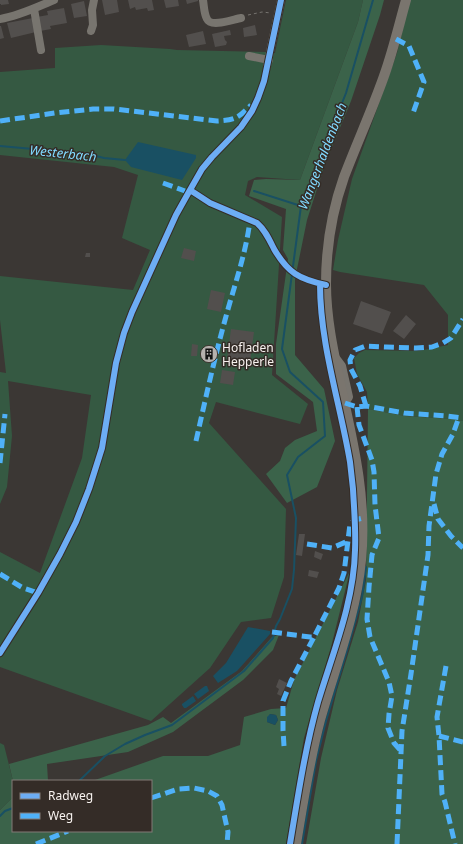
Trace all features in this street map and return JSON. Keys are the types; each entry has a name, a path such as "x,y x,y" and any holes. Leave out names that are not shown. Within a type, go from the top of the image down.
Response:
{"main road":[{"path":"296,844 310,759 357,595 361,559 363,518 360,485 329,323 326,285 327,257 336,204 344,178 384,75 396,39 406,0"}],"street":[{"path":"0,18 8,18 54,0"},
{"path":"91,31 93,25 92,10 94,0"},
{"path":"203,0 207,20 210,23 214,24 242,18"},
{"path":"249,56 268,63 280,0"},
{"path":"34,9 42,50"}],"path":[{"path":"242,18 244,16 262,12 270,13"}],"green space":[{"path":"286,0 363,0 358,22 300,180 257,177 248,181 245,195 282,217 272,375 308,404 300,424 216,402 209,423 286,509 284,577 271,618 241,622 210,668 151,721 0,667 0,552 40,573 82,458 91,395 8,381 12,436 7,487 0,504 0,372 6,373 0,320 0,276 133,290 150,250 122,238 138,175 114,167 0,155 0,72 55,68 55,48 101,45 177,50 275,53"},
{"path":"363,0 384,0 351,101 325,164 307,220 295,279 295,355 324,389 335,441 317,487 287,503 266,474 280,461 285,448 295,440 317,431 313,402 276,374 276,344 288,259 283,250 286,209 249,196 254,180 300,180 358,22"},
{"path":"410,0 463,0 463,421 405,416 368,409 367,392 357,374 354,358 365,350 418,351 448,345 448,315 424,285 333,270 338,240 352,179 397,53"},
{"path":"368,409 405,416 463,421 463,844 306,844 321,758 337,690 358,622 366,580"},
{"path":"350,571 331,647 304,738 286,844 0,844 0,810 12,798 12,832 152,832 152,780 95,780 163,756 208,756 240,745 244,717 271,709 286,708 294,680","holes":["270,714 276,715 278,720 275,725 267,722"]},
{"path":"279,635 273,650 243,680 173,732 128,752 47,764 48,780 13,780 9,764 148,725 163,717 171,723 242,671 272,637"},
{"path":"0,743 4,745 13,780 12,798 0,810"}],"water":[{"path":"138,142 196,155 196,158 182,180 131,167 125,160"},
{"path":"248,627 270,631 270,634 237,671 218,683 213,676 226,663"},
{"path":"207,686 209,691 198,699 194,694"},
{"path":"193,696 196,701 184,708 182,704"},
{"path":"270,714 276,715 278,720 275,725 267,722 267,717"}],"building":[{"path":"0,0 8,0 9,4 1,5"},
{"path":"102,0 117,0 119,12 105,15"},
{"path":"128,0 152,0 154,10 148,11 147,8 136,10 135,7 130,9"},
{"path":"164,0 178,0 179,6 166,8"},
{"path":"186,0 198,0 198,1 187,4"},
{"path":"84,1 87,16 74,18 71,4"},
{"path":"64,8 67,23 50,26 51,29 40,31 37,17 48,15 47,11"},
{"path":"33,18 36,32 11,38 7,23"},
{"path":"255,25 257,35 244,37 243,28"},
{"path":"0,26 4,38 0,39"},
{"path":"230,30 231,35 224,36 227,42 226,45 215,47 212,34"},
{"path":"203,31 206,44 189,47 186,35"},
{"path":"184,248 196,251 194,261 181,258"},
{"path":"86,253 90,253 90,257 85,257"},
{"path":"211,290 225,293 221,312 207,309"},
{"path":"361,301 391,312 382,334 353,324"},
{"path":"406,315 416,324 404,339 393,331"},
{"path":"231,329 254,332 250,362 227,359"},
{"path":"192,344 198,345 197,356 191,356"},
{"path":"222,370 235,372 233,385 220,383"},
{"path":"299,534 305,534 302,556 296,555"},
{"path":"315,551 323,554 321,560 314,557"},
{"path":"309,570 319,572 317,578 308,576"},
{"path":"279,679 287,683 281,696 277,694 279,689 276,687"}],"waterway":[{"name":"Wangerhaldenbach","path":"80,780 105,756 125,744 172,725 244,671 273,638 276,626 292,589 296,518 287,475 298,457 325,436 323,402 290,372 282,349 301,206 346,93 373,0"},
{"name":"Westerbach","path":"0,146 88,154 104,158 125,160"},
{"name":"Westerbach","path":"254,191 301,206"},
{"path":"302,844 316,761 362,597 366,567"},
{"path":"0,816 5,811 12,808"}],"marked path":[{"path":"396,39 409,46 424,82 412,116"},
{"path":"0,121 93,109 114,109 217,121 236,118 251,105"},
{"path":"163,183 185,191"},
{"path":"196,441 228,307 243,258 250,220"},
{"path":"366,406 360,386 351,369 350,360 355,350 366,346 416,348 432,347 451,338 463,319"},
{"path":"345,403 357,407 366,406 404,413 463,418"},
{"path":"357,407 359,425 372,460 379,538 372,555 367,619 370,637 389,682 392,696 388,728 394,743 402,752"},
{"path":"0,463 5,414"},
{"path":"397,844 402,731 428,555 429,526 436,474 442,454 453,434 459,417"},
{"path":"434,504 438,519 451,536 463,548"},
{"path":"272,632 314,637 339,588 344,573 350,524 355,520 363,518"},
{"path":"307,544 332,548 348,541"},
{"path":"0,574 23,588 38,593"},
{"path":"284,746 283,701 291,681 314,637"},
{"path":"446,666 437,717 442,794 455,844"},
{"path":"439,736 463,742"},
{"path":"152,798 178,789 194,788 208,791 217,796 222,805 228,832 227,844"},
{"path":"36,844 66,832"}],"cycle path":[{"path":"0,653 38,593 76,522 89,489 102,448 116,363 124,333 132,312 176,215 202,169 241,127 252,111 264,81 281,0"},
{"path":"190,190 210,203 257,223 265,232 279,257 289,269 301,277 326,285"},
{"path":"290,844 302,772 313,719 342,627 354,569 355,534 350,462 323,329 320,284"}],"place":[{"name":"Hofladen Hepperle","path":"209,354"}]}
